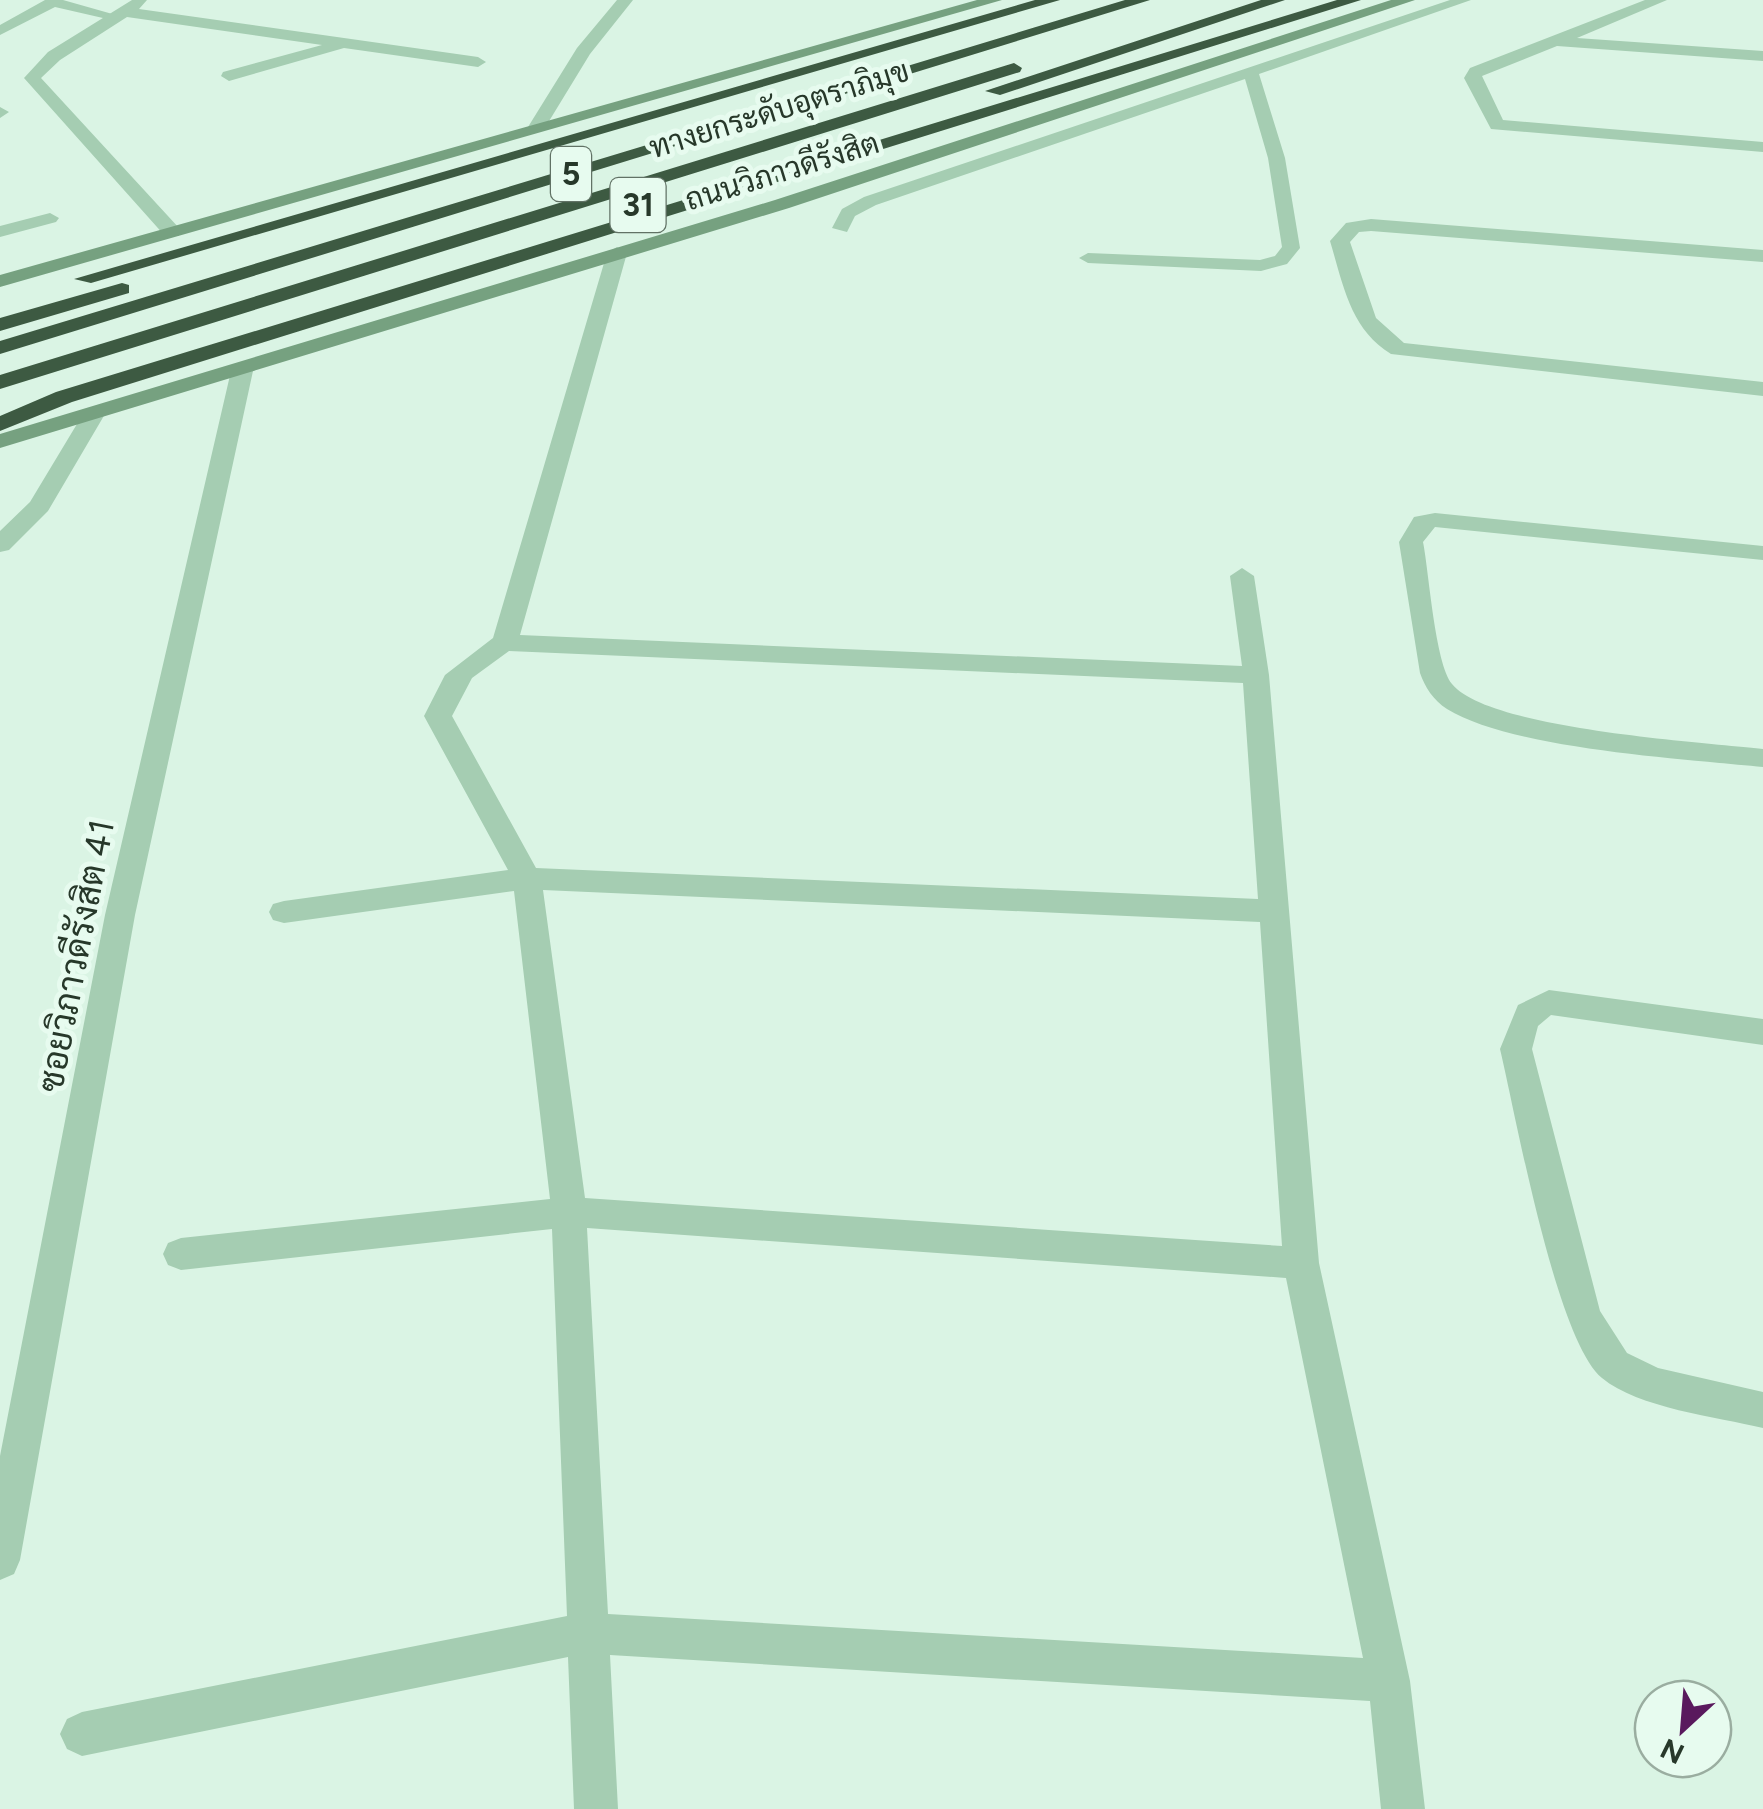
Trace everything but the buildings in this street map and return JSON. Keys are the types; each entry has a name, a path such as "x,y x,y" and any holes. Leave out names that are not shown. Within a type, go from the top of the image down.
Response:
{"highway":[{"name":"5","path":"0,304 1052,0"},
{"name":"31","path":"0,325 1102,0"},
{"name":"ทางยกระดับอุตราภิมุข","path":"0,348 1142,0"},
{"name":"ทางยกระดับอุตราภิมุข","path":"0,382 1231,0"},
{"name":"ถนนวิภาวดีรังสิต","path":"0,409 1276,0"},
{"name":"31","path":"0,424 64,397 1354,0"}],"main road":[{"path":"0,281 994,0"},
{"name":"ถนนวิภาวดีรังสิต","path":"0,440 617,254 1407,0"}],"street":[{"path":"142,0 54,56 32,78 172,232"},
{"path":"537,127 583,52 625,0"},
{"path":"1659,0 1483,67 1472,78 1498,124 1763,147"},
{"path":"120,14 478,62"},
{"path":"1551,41 1763,56"},
{"path":"229,76 349,43"},
{"path":"1763,256 1371,226 1353,227 1340,241 1367,324 1380,341 1399,350 1763,389"},
{"path":"505,644 617,254"},
{"name":"ซอยวิภาวดีรังสิต 41","path":"0,1560 120,915 242,370"},
{"path":"0,545 40,506 94,414"},
{"path":"1763,553 1435,520 1422,522 1411,542 1439,688 1462,708 1528,728 1763,758"},
{"path":"1242,576 1256,675 1301,1262 1389,1681 1403,1809"},
{"path":"596,1809 584,1633 569,1212 527,878 438,716 443,695 458,675 505,644 1256,675"},
{"path":"284,912 527,878 1274,911"},
{"path":"1763,1032 1549,1002 1534,1007 1522,1022 1516,1049 1584,1317 1614,1365 1653,1384 1763,1410"},
{"path":"181,1254 569,1212 1301,1262"},
{"path":"82,1734 584,1633 1389,1681"}],"lane":[{"path":"841,228 848,214 870,201 1464,0"},
{"path":"0,30 54,1 120,14"},
{"path":"1088,258 1261,266 1282,260 1290,248 1290,229 1268,120 1250,70"},
{"path":"0,232 50,218"}]}
